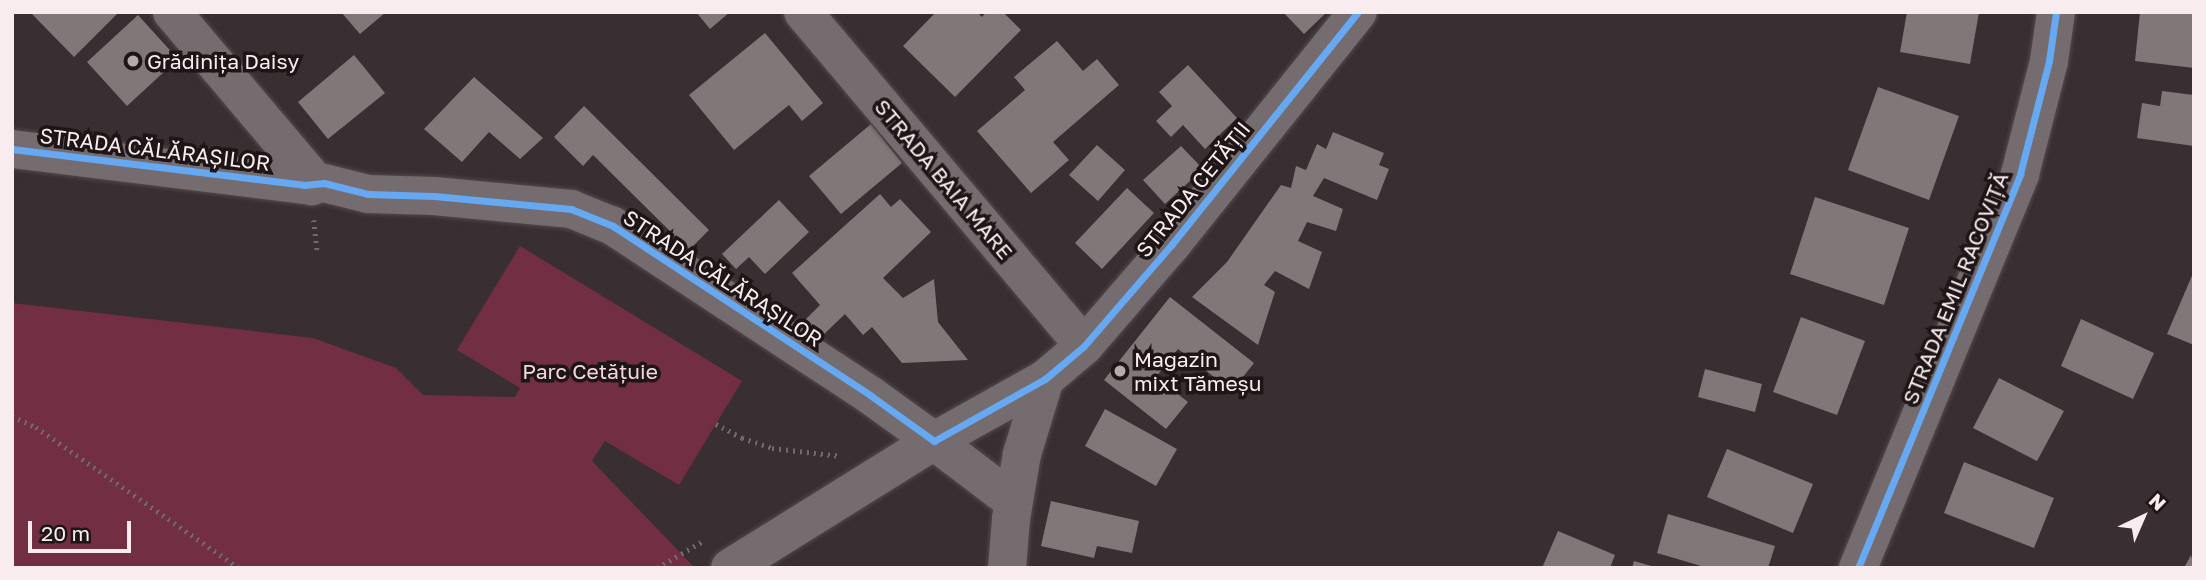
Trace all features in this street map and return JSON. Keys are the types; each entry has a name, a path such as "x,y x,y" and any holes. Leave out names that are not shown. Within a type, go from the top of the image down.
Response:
{"street":[{"path":"172,12 308,173 312,186"},
{"name":"STRADA BAIA MARE","path":"803,12 1084,346"},
{"name":"STRADA CETĂȚII","path":"1045,379 1084,346 1172,244 1358,12"},
{"name":"STRADA EMIL RACOVIȚĂ","path":"1858,568 2020,174 2049,61 2056,12"},
{"name":"STRADA CĂLĂRAȘILOR","path":"12,149 312,186 324,183 368,194 434,196 570,209 613,226 859,387 1013,501"},
{"path":"730,568 934,441 1045,379"},
{"path":"1007,568 1013,501 1022,454 1045,379"}],"path":[{"path":"12,416 36,427 239,568"},
{"path":"716,424 742,438 772,448 846,456"}],"green space":[{"name":"Parc Cetățuie","path":"520,246 742,381 679,485 605,441 592,461 695,568 12,568 12,303 313,338 396,368 423,395 515,397 520,388 457,350"}],"building":[{"path":"30,12 119,12 74,57"},
{"path":"341,12 386,12 360,34"},
{"path":"696,12 730,12 710,29"},
{"path":"936,12 977,12 982,17 986,12 1003,12 1021,30 955,97 903,46"},
{"path":"1283,12 1327,12 1304,34"},
{"path":"1907,12 1979,12 1970,64 1900,52"},
{"path":"2140,12 2194,12 2194,68 2135,61"},
{"name":"Grădinița Daisy","path":"138,15 178,59 127,106 87,62"},
{"path":"765,33 823,103 802,121 789,105 734,150 689,95"},
{"path":"1057,41 1083,71 1097,59 1119,85 1053,142 1069,160 1031,193 977,131 1025,90 1014,77"},
{"path":"354,55 385,93 328,139 298,102"},
{"path":"1188,65 1237,118 1205,149 1183,125 1171,137 1156,121 1172,106 1159,92"},
{"path":"474,77 543,138 520,159 489,132 462,162 424,129"},
{"path":"1878,87 1959,116 1929,200 1848,170"},
{"path":"2162,91 2194,95 2194,146 2137,138 2142,103 2160,106"},
{"path":"584,106 709,230 689,250 593,155 583,166 554,137"},
{"path":"871,124 902,163 841,214 809,176"},
{"path":"1333,132 1384,153 1379,165 1389,169 1377,200 1324,178 1313,196 1343,209 1336,231 1307,222 1298,241 1322,252 1309,289 1275,271 1264,285 1275,292 1258,345 1192,297 1227,262 1281,185 1291,188 1296,166 1306,170 1317,144 1326,149"},
{"path":"1097,145 1125,170 1098,201 1069,175"},
{"path":"1181,146 1203,169 1165,204 1143,180"},
{"path":"1127,188 1154,213 1102,269 1075,243"},
{"path":"880,194 891,207 900,199 931,232 883,278 903,298 934,279 938,322 968,360 902,363 872,327 863,335 845,314 821,337 805,320 820,305 792,273"},
{"path":"1815,197 1909,228 1884,305 1790,274"},
{"path":"779,200 809,232 765,274 749,257 736,269 722,254"},
{"path":"2194,271 2194,345 2167,334"},
{"path":"1170,297 1254,363 1232,391 1178,349 1156,377 1188,402 1166,429 1104,380"},
{"path":"1801,317 1865,341 1837,415 1773,392"},
{"path":"2081,319 2154,353 2133,399 2061,366"},
{"path":"1705,369 1762,384 1755,412 1698,397"},
{"path":"1999,378 2064,411 2037,461 1973,428"},
{"path":"1105,409 1177,449 1156,486 1085,446"},
{"path":"1727,449 1813,484 1793,533 1707,497"},
{"path":"1964,462 2054,498 2034,548 1944,513"},
{"path":"1051,501 1139,521 1132,553 1097,546 1094,558 1041,546"},
{"path":"1668,514 1775,546 1768,568 1708,568 1657,553"},
{"path":"1558,531 1615,555 1610,568 1542,568"},
{"path":"2191,555 2194,568 2184,568"},
{"path":"1634,561 1655,567 1655,568 1632,568"}],"cycle path":[{"path":"12,149 304,185 324,183 368,194 434,196 571,209 613,226 870,395 934,441 1045,379 1084,346 1172,244 1358,12"},
{"path":"1858,568 2020,174 2049,61 2056,12"}],"place":[{"name":"Grădinița Daisy","path":"133,61"},
{"name":"Magazin mixt Tămeșu","path":"1120,371"}]}
